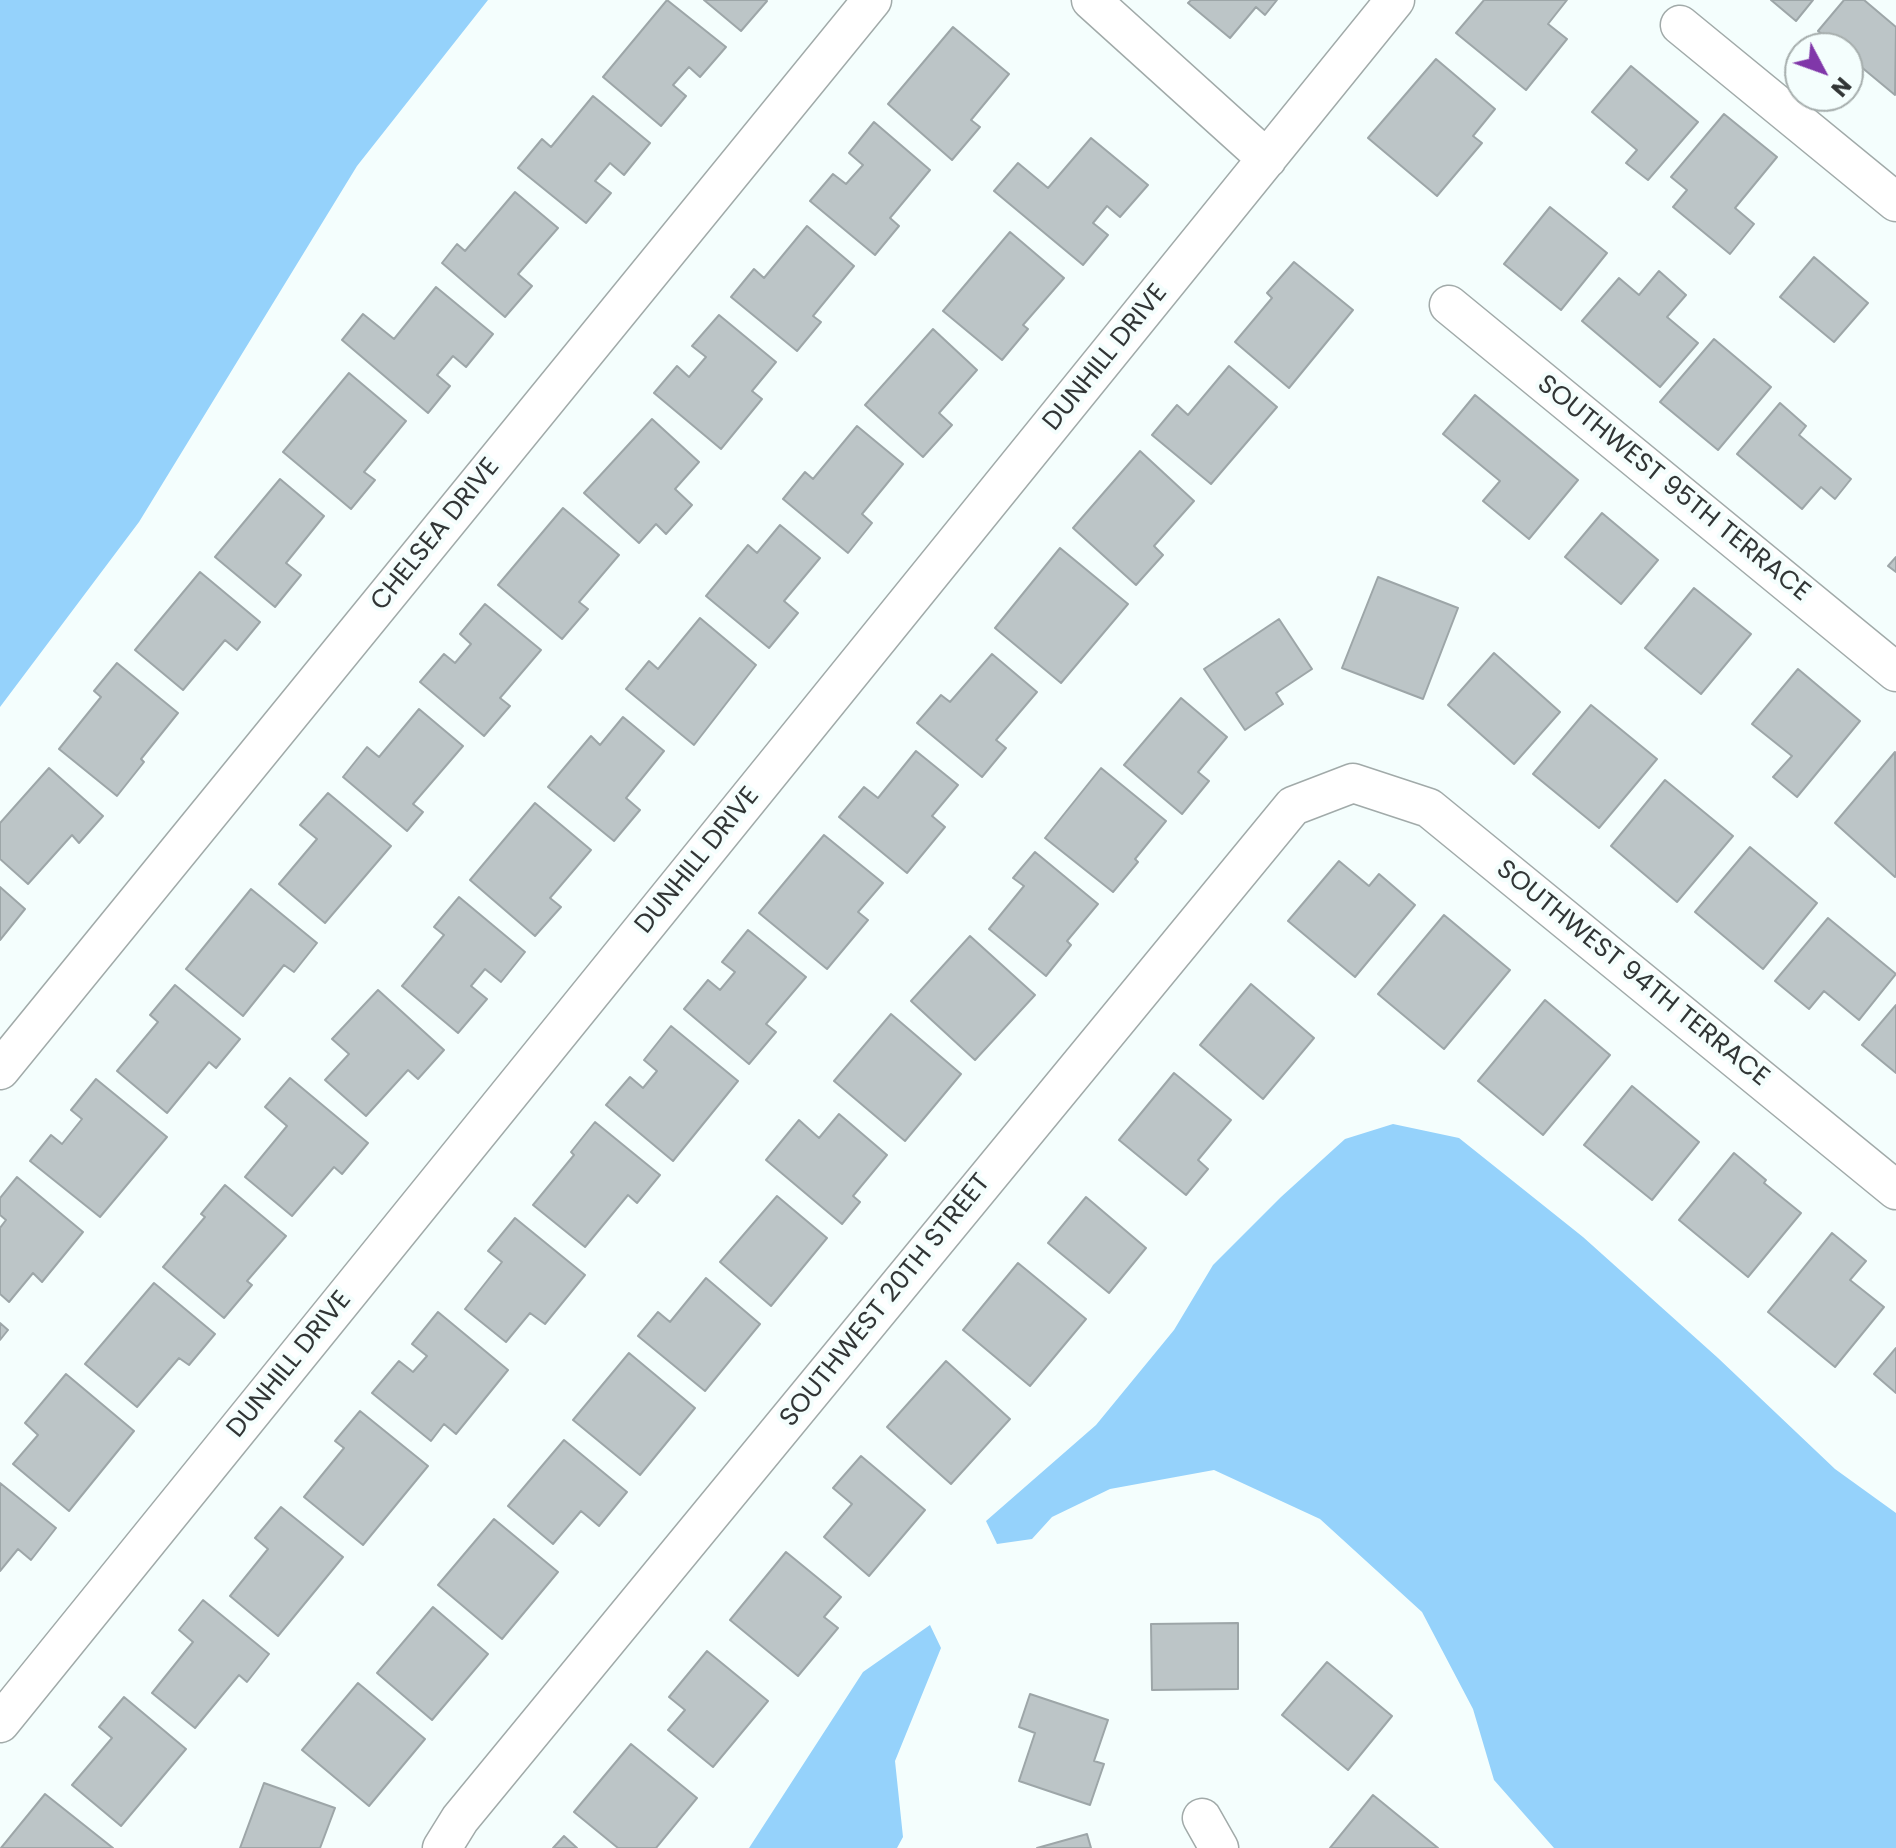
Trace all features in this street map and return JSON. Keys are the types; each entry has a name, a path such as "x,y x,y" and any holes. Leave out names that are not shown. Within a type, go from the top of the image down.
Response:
{"street":[{"name":"CHELSEA DRIVE","path":"0,1070 872,0"},
{"path":"1091,0 1267,159"},
{"name":"DUNHILL DRIVE","path":"0,1723 1395,0"},
{"path":"1680,25 1896,202"},
{"name":"SOUTHWEST 95TH TERRACE","path":"1449,305 1896,672"},
{"name":"SOUTHWEST 94TH TERRACE","path":"1353,783 1429,808 1896,1190"},
{"name":"SOUTHWEST 20TH STREET","path":"442,1848 470,1807 1293,806 1353,783"}],"water":[{"path":"0,0 488,0 357,166 139,522 0,707"},
{"path":"1393,1124 1459,1138 1583,1237 1718,1358 1835,1469 1896,1513 1896,1848 1554,1848 1494,1780 1473,1709 1422,1612 1320,1519 1214,1470 1110,1489 1052,1517 1032,1539 997,1544 986,1521 1096,1425 1174,1330 1213,1265 1345,1139"},
{"path":"930,1625 941,1648 895,1761 903,1837 897,1848 749,1848 863,1672"}],"building":[{"path":"667,0 726,47 700,77 689,67 673,85 686,96 661,126 603,77"},
{"path":"704,0 766,0 767,1 741,31"},
{"path":"1191,0 1277,0 1265,15 1256,7 1230,38 1188,3"},
{"path":"1484,0 1567,0 1548,24 1567,39 1526,90 1456,33"},
{"path":"1771,0 1813,0 1796,21"},
{"path":"1844,0 1864,0 1896,27 1895,95 1864,69 1864,32 1818,31"},
{"path":"953,27 1009,74 971,120 980,127 952,160 888,104"},
{"path":"1436,59 1495,109 1473,136 1482,143 1437,196 1368,138"},
{"path":"1631,66 1698,122 1648,180 1626,163 1637,150 1592,112"},
{"path":"593,96 650,143 624,175 610,163 595,181 611,193 586,223 518,168 542,139 551,147"},
{"path":"1724,114 1777,157 1735,208 1754,224 1730,254 1673,207 1687,190 1671,177"},
{"path":"874,122 930,170 890,218 899,226 875,255 810,201 833,174 846,184 863,165 849,153"},
{"path":"1091,138 1148,185 1120,217 1107,206 1093,223 1108,235 1083,265 994,191 1018,163 1048,188"},
{"path":"515,192 558,228 518,274 532,286 505,317 442,263 457,244 465,251"},
{"path":"1550,207 1607,253 1561,310 1504,264"},
{"path":"807,226 854,266 813,316 821,322 797,351 731,297 754,269 764,278"},
{"path":"1010,232 1064,278 1023,325 1028,329 1002,360 943,311"},
{"path":"1814,257 1868,303 1834,342 1780,297"},
{"path":"1294,262 1353,310 1289,388 1235,342 1272,298 1267,293"},
{"path":"1659,271 1686,295 1667,317 1698,343 1660,387 1582,321 1619,278 1639,295"},
{"path":"436,287 493,334 466,367 453,356 437,375 450,386 428,413 342,340 363,314 394,339"},
{"path":"719,315 776,362 752,391 762,399 721,449 654,393 677,366 689,377 706,357 692,346"},
{"path":"933,329 977,370 939,413 952,425 923,457 865,405"},
{"path":"1714,339 1771,387 1718,450 1660,402"},
{"path":"1229,366 1277,407 1211,484 1152,435 1177,405 1188,415"},
{"path":"349,373 406,421 364,472 375,480 351,509 283,452"},
{"path":"1475,395 1578,480 1529,539 1483,501 1500,481 1443,434"},
{"path":"1780,403 1806,426 1799,435 1851,479 1835,499 1821,487 1802,509 1737,454"},
{"path":"652,419 699,462 675,489 692,505 666,534 656,524 639,543 584,493"},
{"path":"857,426 903,464 862,514 872,523 848,553 783,499 805,472 813,479"},
{"path":"1140,451 1194,501 1154,546 1163,555 1136,585 1073,528"},
{"path":"280,479 324,516 286,563 301,575 275,607 215,557"},
{"path":"563,508 619,555 579,602 588,609 562,639 498,585"},
{"path":"1602,513 1658,560 1621,604 1565,557"},
{"path":"780,525 820,558 784,601 798,613 769,648 706,596 748,545 757,553"},
{"path":"1060,548 1128,604 1061,683 995,628"},
{"path":"1896,557 1896,572 1888,566"},
{"path":"200,572 260,622 237,650 225,640 183,690 135,650"},
{"path":"1378,577 1458,608 1423,699 1342,668"},
{"path":"1694,588 1751,634 1701,694 1645,648"},
{"path":"485,604 541,650 500,698 510,706 484,736 420,682 444,654 455,663 471,644 460,634"},
{"path":"700,618 756,665 694,745 626,689 649,661 658,669"},
{"path":"1279,619 1312,669 1276,693 1283,704 1245,730 1204,669"},
{"path":"1494,653 1560,712 1514,764 1448,705"},
{"path":"992,654 1037,692 996,740 1006,748 982,777 917,723 941,695 950,702"},
{"path":"117,663 178,713 141,759 144,762 117,796 59,749 101,697 94,691"},
{"path":"1798,669 1860,721 1797,797 1773,777 1792,756 1752,724"},
{"path":"1181,698 1227,737 1198,772 1209,781 1182,814 1124,765"},
{"path":"1591,705 1657,759 1599,828 1533,774"},
{"path":"419,709 463,746 413,804 423,812 407,831 343,777 367,747 379,757"},
{"path":"623,717 664,751 626,798 640,810 614,841 548,787 591,736 600,745"},
{"path":"916,751 958,785 932,816 945,827 907,873 839,817 864,787 878,798"},
{"path":"1895,752 1896,875 1895,877 1835,823"},
{"path":"49,768 103,816 79,843 72,835 28,884 0,859 0,823"},
{"path":"1101,768 1166,821 1113,892 1045,838"},
{"path":"1665,780 1733,836 1677,902 1611,846"},
{"path":"328,793 391,846 325,923 279,884 317,839 300,825"},
{"path":"535,803 591,850 550,898 561,907 535,936 470,880"},
{"path":"824,835 883,883 858,912 868,920 827,969 759,913"},
{"path":"1750,847 1817,903 1763,969 1695,912"},
{"path":"1035,852 1098,904 1067,941 1071,945 1046,976 989,929 1024,886 1013,878"},
{"path":"1339,861 1369,886 1379,874 1415,905 1355,977 1288,921"},
{"path":"0,887 25,909 0,940"},
{"path":"251,889 317,943 294,972 284,965 243,1016 186,969"},
{"path":"459,897 525,952 501,982 485,969 471,986 487,999 458,1033 402,986 444,935 434,927"},
{"path":"1444,915 1510,970 1444,1049 1378,994"},
{"path":"1828,918 1896,974 1859,1020 1824,991 1809,1009 1775,981"},
{"path":"748,930 806,977 766,1024 776,1032 749,1064 684,1009 708,980 720,990 735,972 722,962"},
{"path":"970,936 1035,995 975,1060 911,1001"},
{"path":"1251,984 1314,1038 1263,1099 1200,1045"},
{"path":"175,985 240,1039 216,1068 209,1062 167,1113 117,1071 158,1022 150,1015"},
{"path":"378,990 444,1050 418,1079 408,1070 366,1116 325,1080 349,1054 332,1039"},
{"path":"1545,1000 1610,1055 1543,1135 1478,1081"},
{"path":"1896,1005 1896,1073 1862,1045"},
{"path":"891,1014 961,1074 905,1141 834,1081"},
{"path":"671,1026 738,1081 673,1161 606,1105 630,1077 643,1088 657,1071 644,1060"},
{"path":"1174,1073 1231,1120 1198,1160 1208,1169 1186,1195 1119,1140"},
{"path":"290,1078 368,1143 342,1174 334,1167 292,1216 245,1177 287,1126 265,1107"},
{"path":"96,1079 167,1137 100,1217 30,1161 51,1135 62,1144 82,1119 71,1110"},
{"path":"1632,1086 1699,1142 1652,1200 1584,1145"},
{"path":"839,1114 887,1155 853,1196 860,1202 842,1224 766,1160 799,1120 819,1138"},
{"path":"595,1122 660,1175 637,1203 628,1195 585,1247 533,1205 574,1155 571,1152"},
{"path":"1734,1153 1801,1213 1748,1277 1679,1220"},
{"path":"17,1177 83,1232 42,1282 33,1273 9,1302 0,1294 0,1228 6,1220 0,1215 0,1198"},
{"path":"225,1185 286,1236 247,1281 252,1285 224,1318 163,1267 205,1217 201,1214"},
{"path":"777,1196 827,1238 771,1306 720,1262"},
{"path":"1086,1197 1146,1248 1109,1293 1048,1243"},
{"path":"515,1218 585,1275 545,1324 530,1313 506,1342 465,1309 502,1262 488,1251"},
{"path":"1832,1233 1866,1261 1850,1280 1884,1307 1835,1367 1768,1312"},
{"path":"1018,1263 1086,1319 1030,1386 963,1330"},
{"path":"706,1278 760,1324 705,1391 638,1336 658,1312 670,1322"},
{"path":"154,1283 215,1334 189,1365 179,1358 137,1407 85,1364"},
{"path":"438,1312 508,1370 456,1434 444,1424 431,1441 372,1393 399,1361 413,1372 427,1356 412,1344"},
{"path":"0,1323 8,1330 0,1340"},
{"path":"1896,1348 1896,1393 1874,1374"},
{"path":"629,1353 695,1408 640,1475 573,1420"},
{"path":"946,1361 1010,1419 951,1484 887,1427"},
{"path":"66,1374 134,1431 69,1511 13,1464 38,1435 25,1423"},
{"path":"360,1411 428,1466 363,1545 304,1497 344,1448 335,1441"},
{"path":"564,1440 627,1492 599,1526 581,1511 553,1544 508,1506"},
{"path":"861,1456 925,1510 869,1576 824,1537 852,1504 833,1488"},
{"path":"0,1483 56,1528 31,1560 18,1549 0,1571"},
{"path":"281,1507 343,1557 278,1636 230,1596 268,1549 255,1538"},
{"path":"494,1519 558,1572 502,1639 438,1585"},
{"path":"786,1552 841,1597 824,1617 838,1628 798,1676 730,1620"},
{"path":"203,1600 269,1654 247,1682 239,1675 195,1728 152,1693 193,1642 179,1630"},
{"path":"433,1607 488,1654 432,1720 377,1673"},
{"path":"1238,1623 1238,1689 1152,1690 1151,1624"},
{"path":"707,1651 768,1701 713,1767 668,1730 685,1710 669,1697"},
{"path":"1327,1662 1392,1716 1348,1770 1282,1715"},
{"path":"358,1683 425,1739 369,1806 302,1750"},
{"path":"1030,1694 1108,1720 1094,1761 1104,1764 1090,1805 1019,1781 1035,1733 1019,1727"},
{"path":"124,1697 186,1749 121,1826 72,1785 112,1738 99,1727"},
{"path":"631,1744 697,1798 656,1848 618,1848 574,1812"},
{"path":"264,1783 335,1808 320,1848 240,1848"},
{"path":"45,1794 113,1848 1,1848"},
{"path":"1373,1795 1438,1848 1330,1848"},
{"path":"1087,1834 1091,1848 1037,1848"},
{"path":"564,1836 577,1848 553,1848"}]}
